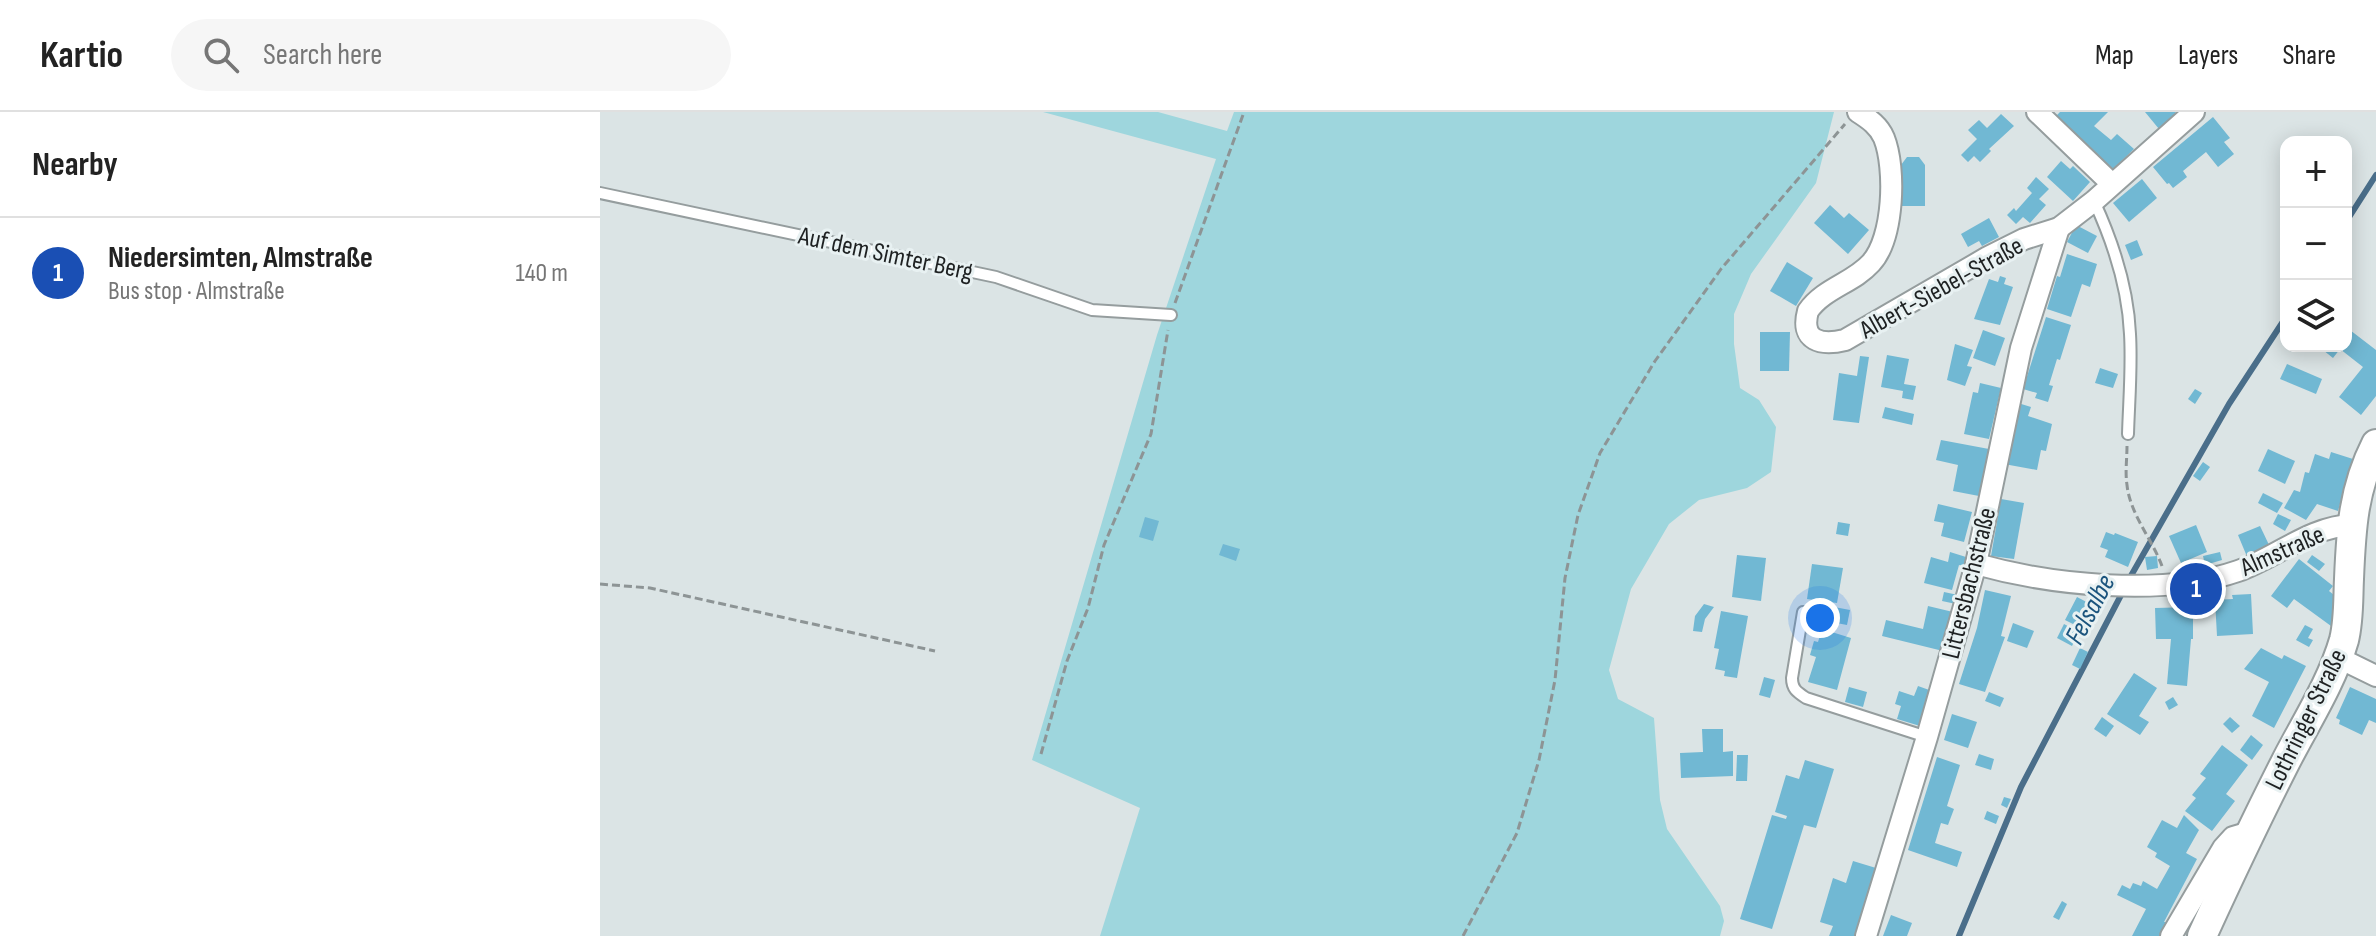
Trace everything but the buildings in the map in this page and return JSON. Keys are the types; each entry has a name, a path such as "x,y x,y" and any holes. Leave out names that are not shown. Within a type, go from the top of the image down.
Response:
{"main road":[{"name":"Lothringer Straße","path":"2202,936 2344,639 2364,468 2376,444"}],"street":[{"path":"2037,112 2112,184"},
{"path":"2059,228 2194,112"},
{"name":"Albert-Siebel-Straße","path":"1852,117 1877,126 1883,136 1888,154 1890,202 1886,230 1874,260 1863,271 1822,296 1808,311 1807,330 1811,338 1818,342 1845,340 1988,257 2024,239 2059,228"},
{"name":"Littersbachstraße","path":"1866,936 1976,564 2021,348 2059,228"},
{"name":"Almstraße","path":"1976,564 2044,579 2126,584 2198,581 2220,577 2257,563 2340,525 2361,508"},
{"path":"2337,657 2376,676"},
{"path":"2171,936 2223,848 2233,837 2250,832"}],"lane":[{"name":"Auf dem Simter Berg","path":"600,193 996,277 1092,310 1171,315"},
{"path":"2094,201 2107,232 2128,310 2128,434"},
{"path":"1803,612 1792,678 1792,686 1797,692 1806,698 1927,737"}],"path":[{"path":"1041,754 1067,661 1088,608 1104,545 1151,434 1171,315 1244,112"},
{"path":"1463,936 1517,833 1539,760 1555,680 1565,578 1578,515 1600,453 1655,361 1721,269 1852,117"},
{"path":"2128,434 2127,487 2136,515 2154,544"},
{"path":"600,584 650,588 935,651"}],"shaded area":[{"path":"1043,112 1158,112 1227,131 1234,112 1834,112 1816,183 1751,274 1734,314 1734,344 1740,388 1759,400 1776,427 1771,472 1747,488 1699,500 1669,524 1631,589 1609,670 1618,699 1654,718 1660,800 1667,829 1720,906 1724,921 1720,936 1100,936 1140,808 1032,760 1157,335 1216,159"}],"waterway":[{"name":"Felsalbe","path":"2352,213 2376,175"},
{"name":"Felsalbe","path":"1959,936 2021,787 2132,574 2229,404 2280,326"}],"place":[{"name":"Niedersimten, Almstraße","path":"2196,589"}]}
